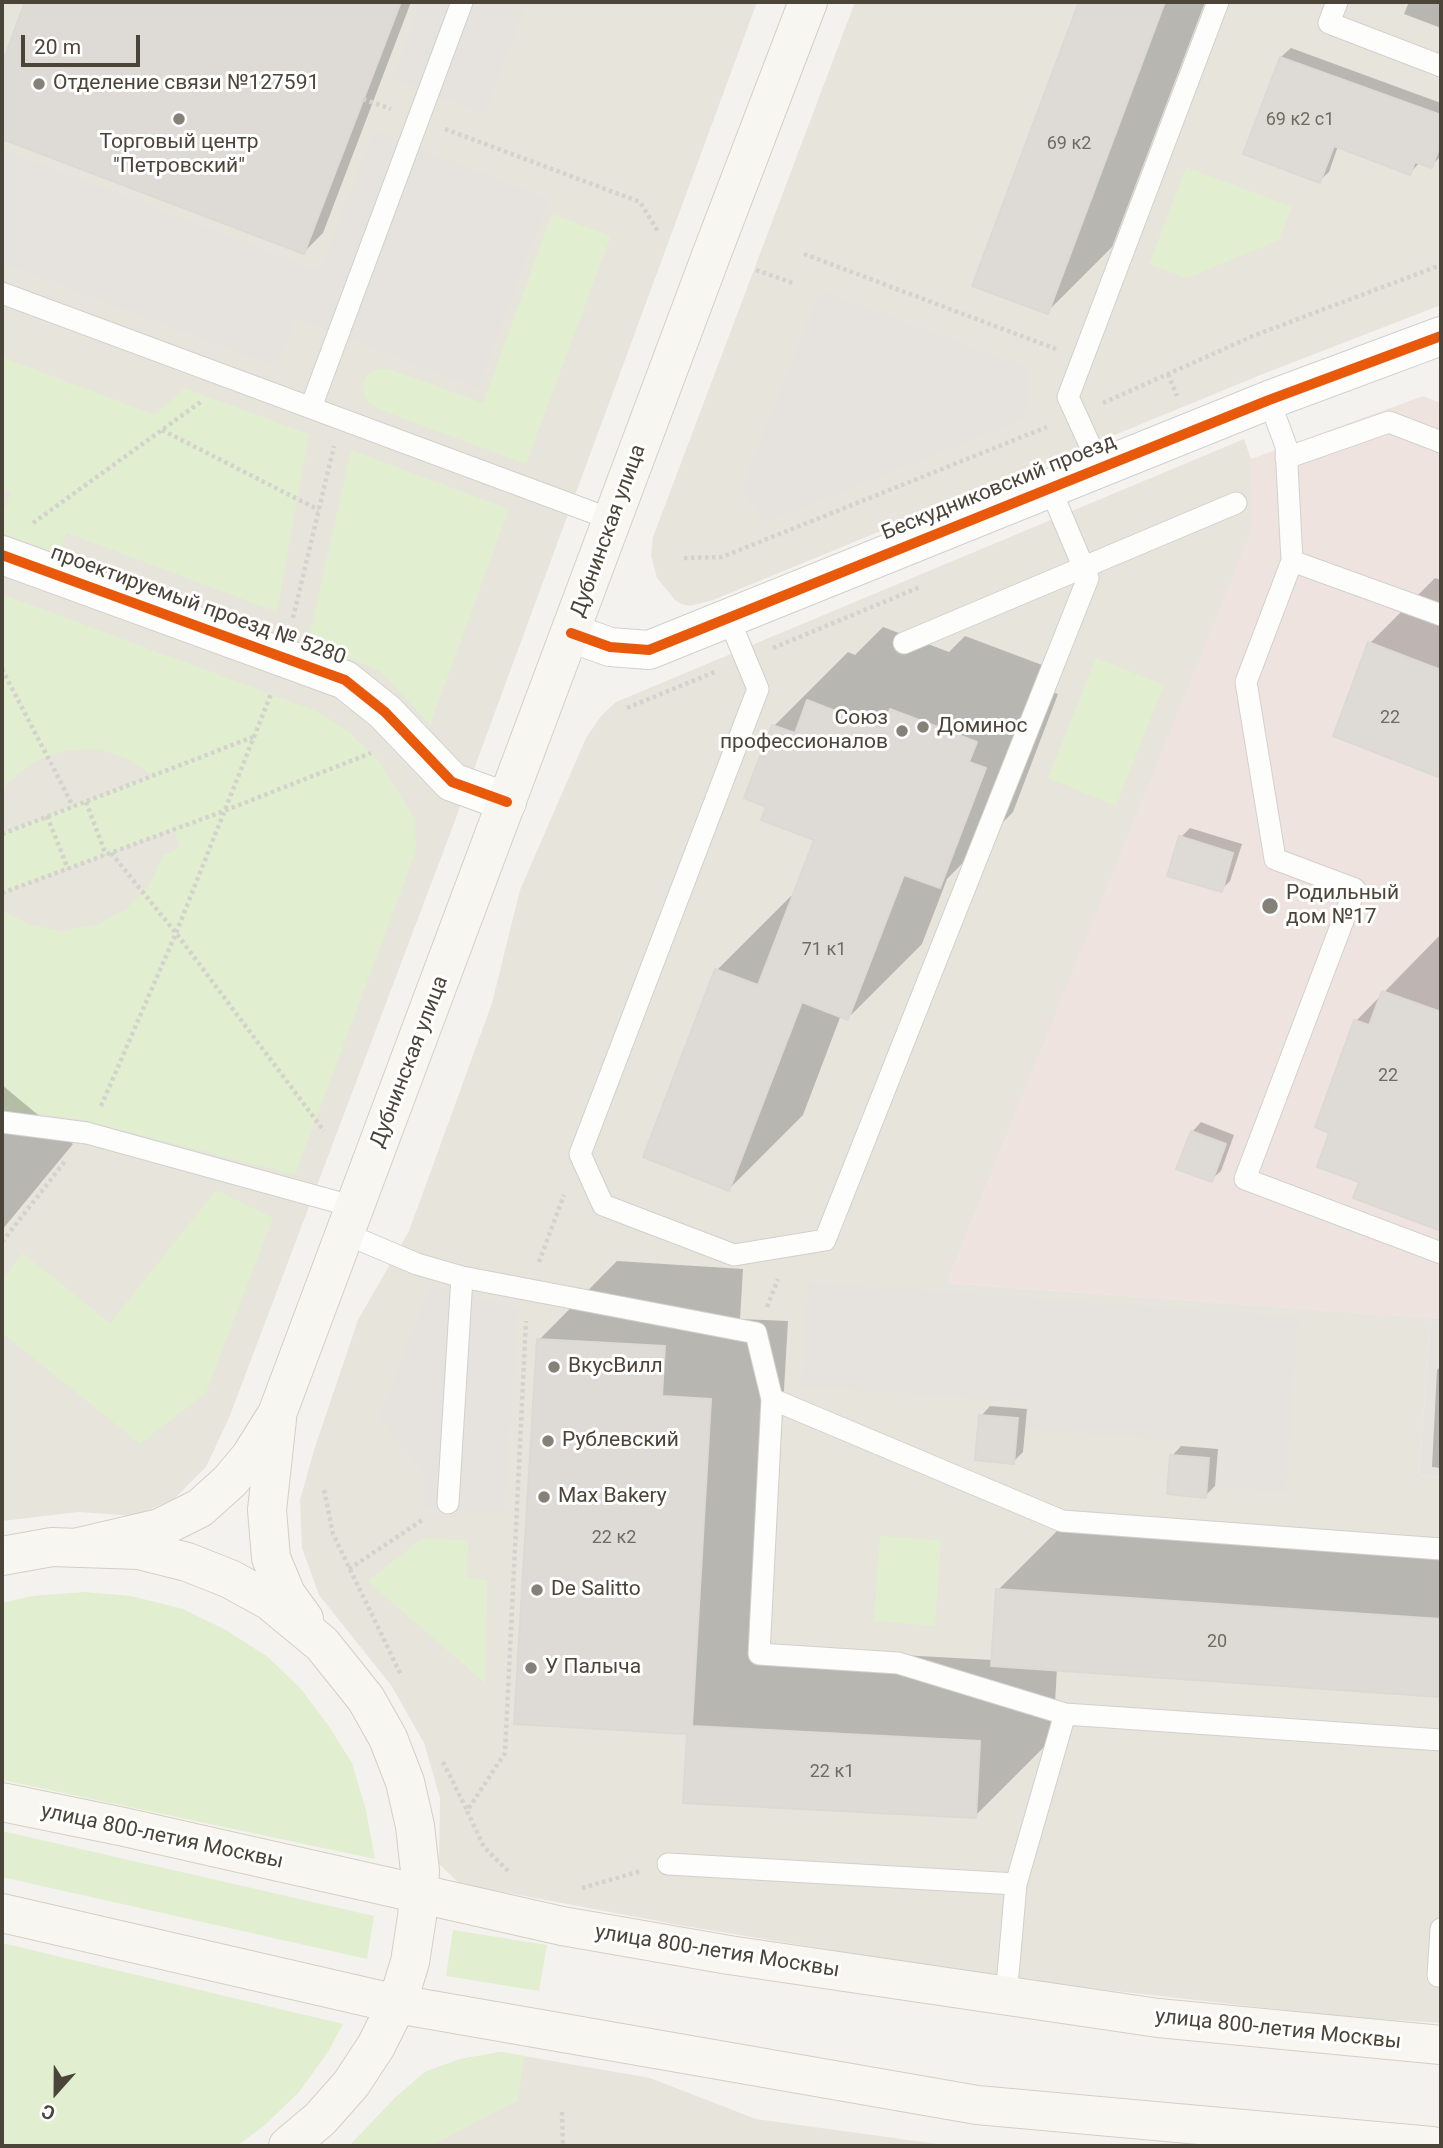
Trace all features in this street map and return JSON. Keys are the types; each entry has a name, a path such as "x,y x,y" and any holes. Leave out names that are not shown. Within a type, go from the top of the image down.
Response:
{"main road":[{"name":"Дубнинская улица","path":"79,1547 160,1528 200,1508 230,1481 250,1457 277,1414 808,2"},
{"name":"Дубнинская улица","path":"277,1414 267,1510 271,1558 286,1594 322,1644"},
{"path":"2,1556 52,1547 139,1550 187,1562 230,1579 270,1601 322,1644 366,1699 392,1749 415,1826 420,1871 410,1962 397,2004 376,2046 351,2084 320,2119 288,2146"},
{"name":"улица 800-летия Москвы","path":"2,1802 562,1926 729,1955 1158,2018 1441,2045"},
{"path":"2,1913 397,2004 976,2105 1432,2146"}],"street":[{"name":"Бескудниковский проезд","path":"571,633 610,647 649,650 1100,467 1441,336"},
{"name":"проектируемый проезд № 5280","path":"4,555 345,680 386,712 452,782 507,802"}],"lane":[{"path":"311,407 462,2"},
{"path":"1100,467 1069,397 1218,2"},
{"path":"1337,2 1329,23 1441,66"},
{"path":"2,293 613,520"},
{"path":"1269,400 1286,446 1292,561 1246,682 1275,859 1355,889 1245,1179 1441,1253"},
{"path":"1286,458 1389,422 1441,442"},
{"path":"729,619 758,690 580,1154 603,1205 734,1255 825,1240 1088,578 1050,488"},
{"path":"904,643 1236,503"},
{"path":"1292,561 1441,615"},
{"path":"2,1122 87,1133 350,1220 417,1264 462,1277 756,1334 772,1399 759,1654 898,1663 1065,1714 1441,1740"},
{"path":"448,1503 462,1277"},
{"path":"772,1399 1062,1521 1441,1549"},
{"path":"1006,1997 1016,1884 1065,1714"},
{"path":"668,1864 1016,1884"},
{"path":"1438,1976 1441,1929"}],"path":[{"path":"520,158 640,202 659,233"},
{"path":"804,254 1083,359"},
{"path":"756,270 793,283"},
{"path":"1168,374 1182,408"},
{"path":"4,555 23,530 233,378"},
{"path":"2,1242 87,1133 176,933 284,657 340,418"},
{"path":"162,430 319,510"},
{"path":"627,708 922,586"},
{"path":"2,668 73,806"},
{"path":"2,834 254,737"},
{"path":"2,893 225,811 376,751"},
{"path":"86,802 108,854 176,933 324,1131"},
{"path":"47,816 68,869"},
{"path":"467,1811 505,1753 528,1291 580,1154"},
{"path":"756,1334 793,1245"},
{"path":"324,1490 333,1534 402,1678"},
{"path":"349,1569 448,1503"},
{"path":"438,1751 484,1847 498,1864 514,1876"},
{"path":"580,1888 668,1864"},
{"path":"562,2112 563,2146"}],"shaded area":[{"path":"2,2 757,2 453,826 229,1418 206,1467 174,1499 135,1516 79,1512 2,1521"},
{"path":"421,2 527,2 485,114 392,78"},
{"path":"855,2 1441,2 1441,305 1263,374 713,600 690,606 681,604 657,578 651,555 653,537"},
{"path":"374,131 549,199 478,388 295,318 276,367 2,263 2,149 320,271"},
{"path":"820,290 1028,368 1025,419 766,522 742,489"},
{"name":"Родильный дом №17","path":"1423,396 1441,403 1441,1319 947,1283 1252,529 1251,459"},
{"path":"1244,439 1251,459 1253,529 947,1283 1431,1318 1419,1475 1441,1477 1441,2023 1348,2017 1008,1979 685,1926 460,1884 439,1864 440,1798 424,1743 391,1685 319,1595 302,1548 300,1500 358,1320 409,1231 492,1003 520,890 586,738 601,716 616,702"},
{"path":"808,1282 1298,1317 1286,1492 1211,1487 1214,1443 1023,1429 1025,1402 801,1386"},
{"path":"430,1286 518,1308 504,1513 422,1508 425,1472 380,1419"},
{"path":"1431,1318 1441,1319 1441,1477 1419,1475"},
{"path":"501,2052 650,2078 756,2119 952,2146 349,2146 396,2097 425,2072 460,2059"}],"green space":[{"path":"1186,167 1292,207 1279,240 1187,278 1149,264"},
{"path":"552,214 611,236 526,464 378,409 369,403 364,394 363,383 369,373 378,369 389,369 483,403"},
{"path":"2,357 155,415 184,388 309,434 277,612 67,533 58,554 2,533 2,516 11,492 2,488"},
{"path":"351,450 509,509 430,725 380,671 308,642"},
{"path":"2,594 314,710 347,730 378,760 415,819 416,851 295,1175 78,1119 2,1109 2,914 8,912 27,924 61,931 96,925 126,909 150,884 163,855 180,848 174,829 2,893 2,833 152,775 129,759 97,749 64,751 33,762 8,783 2,793"},
{"path":"1096,658 1164,685 1116,806 1048,778"},
{"path":"216,1190 273,1218 206,1393 140,1444 2,1333 2,1280 23,1253 110,1323"},
{"path":"880,1536 941,1540 935,1626 874,1621"},
{"path":"423,1538 468,1540 467,1578 487,1580 485,1683 367,1581"},
{"path":"84,1592 131,1596 183,1609 226,1630 268,1657 301,1689 352,1763 366,1810 375,1859 2,1780 2,1603 32,1596"},
{"path":"2,1831 374,1916 367,1959 2,1877"},
{"path":"453,1930 547,1945 539,1991 446,1976"},
{"path":"2,1943 343,2024 328,2052 299,2092 265,2125 237,2146 2,2146"},
{"path":"501,2052 524,2056 518,2100 431,2146 349,2146 396,2097 425,2072 460,2059"}],"building":[{"name":"Торговый центр \"Петровский\"","path":"25,2 401,2 304,254 2,139 2,64"},
{"path":"1079,2 1165,2 1048,314 972,286"},
{"path":"1280,57 1441,115 1441,143 1432,168 1415,162 1410,175 1334,146 1320,183 1243,154"},
{"path":"1368,642 1441,670 1441,778 1333,736"},
{"path":"807,700 882,729 890,709 977,742 969,762 986,768 940,888 904,875 848,1020 802,1002 729,1191 643,1157 715,969 758,985 814,840 761,820 766,807 744,798 772,725 795,733"},
{"path":"1179,836 1233,853 1222,892 1167,876"},
{"path":"1382,991 1441,1012 1441,1231 1353,1198 1359,1182 1317,1167 1329,1133 1315,1127 1354,1020 1369,1025"},
{"path":"1191,1131 1226,1144 1212,1182 1176,1169"},
{"path":"537,1339 665,1346 662,1396 711,1399 692,1726 980,1741 976,1818 683,1803 687,1734 514,1724"},
{"path":"979,1415 1018,1418 1014,1464 975,1460"},
{"path":"1170,1455 1209,1458 1206,1498 1167,1494"},
{"path":"996,1589 1441,1619 1441,1697 991,1666"}],"cycle path":[{"path":"571,633 610,647 649,650 1269,400 1441,336"},
{"path":"2,555 345,680 385,712 452,782 507,802"}],"place":[{"name":"Отделение связи №127591","path":"39,84"},
{"name":"Торговый центр \"Петровский\"","path":"179,119"},
{"name":"Доминос","path":"923,727"},
{"name":"Союз профессионалов","path":"902,731"},
{"name":"Родильный дом №17","path":"1270,906"},
{"name":"ВкусВилл","path":"554,1367"},
{"name":"Рублевский","path":"548,1441"},
{"name":"Max Bakery","path":"544,1497"},
{"name":"De Salitto","path":"537,1590"},
{"name":"У Палыча","path":"531,1668"}]}
